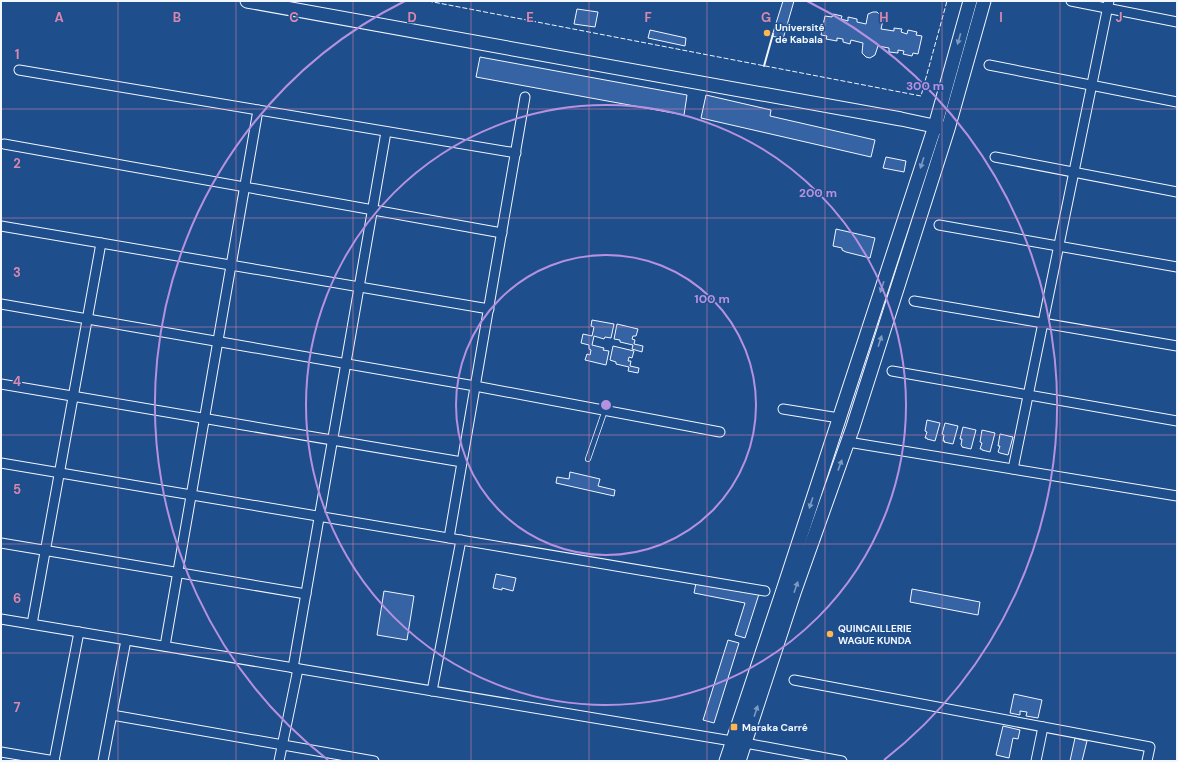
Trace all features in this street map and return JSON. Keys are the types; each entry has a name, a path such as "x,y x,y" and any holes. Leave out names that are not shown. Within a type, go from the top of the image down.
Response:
{"main road":[{"path":"247,1 948,129"},
{"path":"739,761 739,742 839,418 935,126 970,1"},
{"path":"726,761 739,742 848,442 948,129 984,1"}],"street":[{"path":"1071,1 1109,5 1177,22"},
{"path":"1013,469 1109,5"},
{"path":"989,65 1177,102"},
{"path":"19,70 516,153"},
{"path":"449,538 525,96"},
{"path":"165,646 258,110"},
{"path":"279,761 319,516 386,132"},
{"path":"4,144 502,233"},
{"path":"995,157 1177,192"},
{"path":"939,225 1177,267"},
{"path":"1,226 489,309"},
{"path":"32,624 101,243"},
{"path":"914,301 1177,346"},
{"path":"1,304 475,386 720,432"},
{"path":"892,371 1177,421"},
{"path":"1,384 462,462"},
{"path":"784,408 839,418"},
{"path":"848,442 1177,496"},
{"path":"1,463 764,591"},
{"path":"432,691 461,540"},
{"path":"1,543 306,594"},
{"path":"1,619 739,742 842,761"},
{"path":"1,752 55,761 79,632"},
{"path":"104,761 126,640"},
{"path":"794,680 1150,747 1147,761"},
{"path":"112,715 374,761"},
{"path":"1036,761 1044,727"}],"lane":[{"path":"588,459 605,410"}],"building":[{"path":"783,1 794,1 783,39 772,36"},
{"path":"577,9 598,12 595,27 574,24"},
{"path":"877,12 882,17 883,20 881,29 894,31 894,28 902,29 901,32 907,34 908,30 917,32 916,35 922,36 918,54 913,53 912,56 903,54 904,51 898,50 898,53 889,52 889,48 878,46 875,55 870,58 866,57 862,53 863,43 851,40 850,44 843,42 843,39 837,38 837,41 826,39 827,36 821,35 825,16 832,17 833,14 842,16 841,19 848,21 848,17 857,19 857,22 866,24 868,14"},
{"path":"650,30 686,38 685,46 648,38"},
{"path":"480,57 687,95 684,115 476,77"},
{"path":"706,95 771,110 770,116 875,140 871,157 701,118"},
{"path":"886,157 906,161 904,172 883,168"},
{"path":"836,229 875,238 870,258 846,252 842,250 842,248 833,246"},
{"path":"592,320 614,324 611,338 605,337 604,339 594,336 592,345 609,351 606,365 585,360 587,354 590,355 591,350 589,349 589,345 581,343 583,334 592,336 594,327 591,326"},
{"path":"617,324 638,329 636,336 633,336 632,339 635,340 634,344 643,346 642,352 632,349 633,345 614,339"},
{"path":"613,346 634,351 632,358 629,357 628,361 631,361 630,366 639,368 638,373 628,371 629,367 616,364 616,362 610,360"},
{"path":"927,420 940,423 935,441 925,438 927,432 925,431"},
{"path":"945,423 958,426 953,444 943,441 944,435 942,434"},
{"path":"963,427 976,430 971,449 962,447 961,445 962,439 960,439"},
{"path":"982,430 995,433 990,452 980,449 982,443 980,442"},
{"path":"1000,434 1013,437 1008,455 998,452 1000,446 998,446"},
{"path":"570,472 600,479 598,486 615,490 614,496 556,483 557,477 569,479"},
{"path":"496,574 516,578 513,591 502,588 502,590 493,588"},
{"path":"696,583 759,594 745,638 735,635 745,603 694,593"},
{"path":"912,589 980,602 978,615 910,602"},
{"path":"384,591 414,596 407,640 377,635"},
{"path":"728,640 739,643 714,723 703,720"},
{"path":"1014,694 1042,700 1038,718 1026,716 1027,712 1020,711 1020,715 1010,713"},
{"path":"1003,726 1020,730 1018,739 1013,738 1009,758 996,755"},
{"path":"1075,738 1087,741 1082,761 1070,761"}],"fence":[{"path":"428,1 921,96 947,1"}],"wall":[{"path":"764,66 773,34"}],"place":[{"name":"Université de Kabala","path":"767,33"},
{"name":"QUINCAILLERIE WAGUE KUNDA","path":"830,634"},
{"name":"Maraka Carré","path":"734,727"}]}
